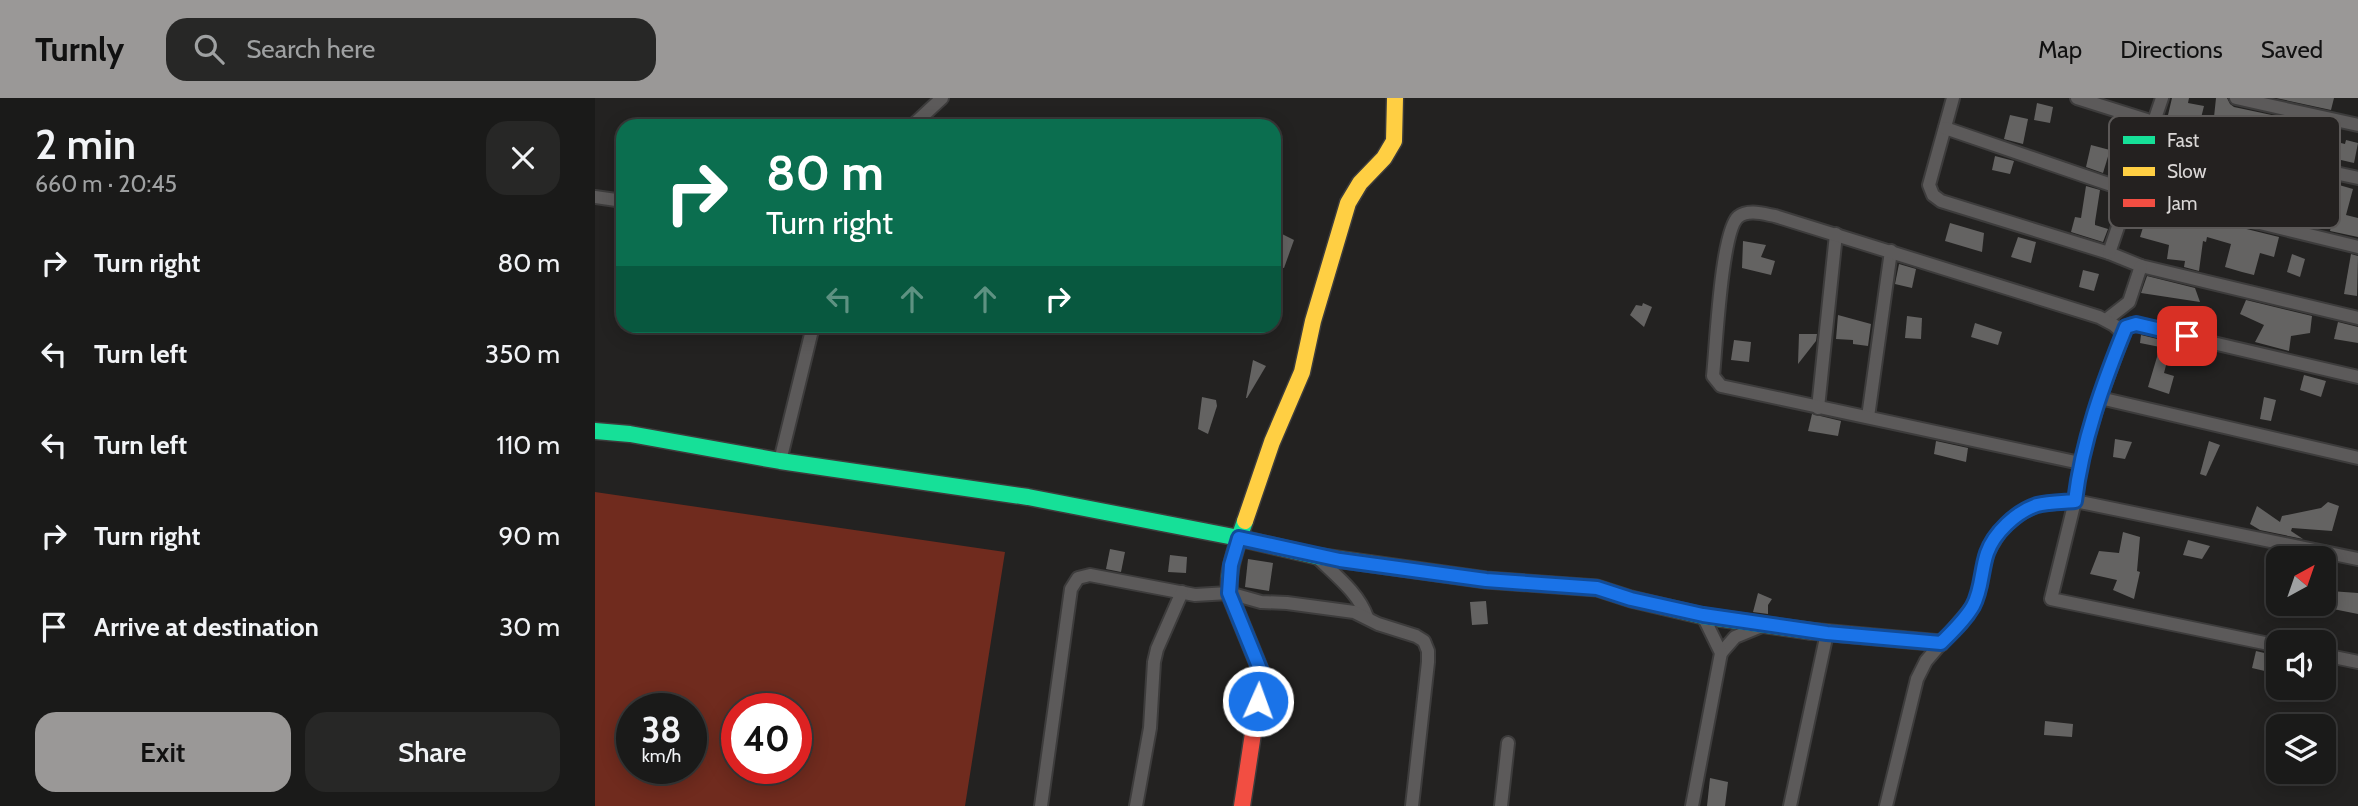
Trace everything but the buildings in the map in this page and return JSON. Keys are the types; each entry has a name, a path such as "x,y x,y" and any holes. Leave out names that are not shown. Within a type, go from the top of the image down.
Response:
{"street":[{"path":"920,119 942,98"},
{"path":"1242,806 1262,674 1229,593 1231,565 1272,442 1302,372 1319,297 1347,203 1360,183 1391,150 1394,141 1395,98"},
{"path":"1953,98 1929,185 1938,198 2109,253 2141,266 2358,318"},
{"path":"2077,98 2123,116"},
{"path":"2155,116 2162,98"},
{"path":"2236,98 2317,116"},
{"path":"2340,121 2358,125"},
{"path":"1945,128 2109,184"},
{"path":"2340,174 2358,178"},
{"path":"595,197 616,200"},
{"path":"2080,463 1727,389 1713,376 1726,250 1733,225 1739,217 1747,213 1775,216 2106,320 2123,334"},
{"path":"2109,253 2117,228"},
{"path":"2280,228 2358,247"},
{"path":"1818,408 1836,234"},
{"path":"1868,418 1891,251"},
{"path":"2106,320 2129,302 2141,266"},
{"path":"2266,643 2051,599 2075,501 2080,463 2100,398 2123,334 2129,325 2136,324 2358,377"},
{"path":"780,461 811,333"},
{"path":"2100,398 2358,458"},
{"path":"595,431 1040,499 1114,512 1316,556 1486,580 1583,585 1703,615 1827,633 1941,643"},
{"path":"1886,806 1913,691 1926,661 1958,627 1973,606 1986,555 2001,530 2021,513 2037,505 2075,501 2358,559"},
{"path":"1316,556 1347,586 1360,602 1367,617"},
{"path":"1041,806 1074,582 1090,575 1209,596 1229,593 1261,602 1339,608 1424,641 1428,651 1412,806"},
{"path":"1136,806 1150,728 1154,662 1182,592"},
{"path":"1703,615 1721,653"},
{"path":"1692,806 1721,653 1735,637 1767,624"},
{"path":"1790,806 1827,633"},
{"path":"2336,657 2358,662"},
{"path":"1501,806 1508,743"}],"shaded area":[{"path":"595,492 1005,552 965,806 595,806"}],"traffic: fast":[{"path":"595,431 630,434 780,461 1028,497 1239,538 1245,521"},
{"path":"1231,598 1230,575 1239,538 1316,556 1486,580 1597,588 1703,616 1809,631"}],"traffic: slow":[{"path":"1245,521 1272,442 1302,372 1313,321 1348,203 1360,183 1384,158 1394,141 1395,98"},
{"path":"1809,631 1941,643"}],"traffic: jam":[{"path":"1231,598 1262,674 1242,806"}],"route":[{"path":"1258,701 1262,674 1229,593 1231,565 1239,538 1316,556 1486,580 1583,585 1703,615 1827,633 1941,643 1958,627 1973,606 1986,555 2001,530 2021,513 2037,505 2075,501 2080,463 2126,327 2136,324 2187,336"}]}
